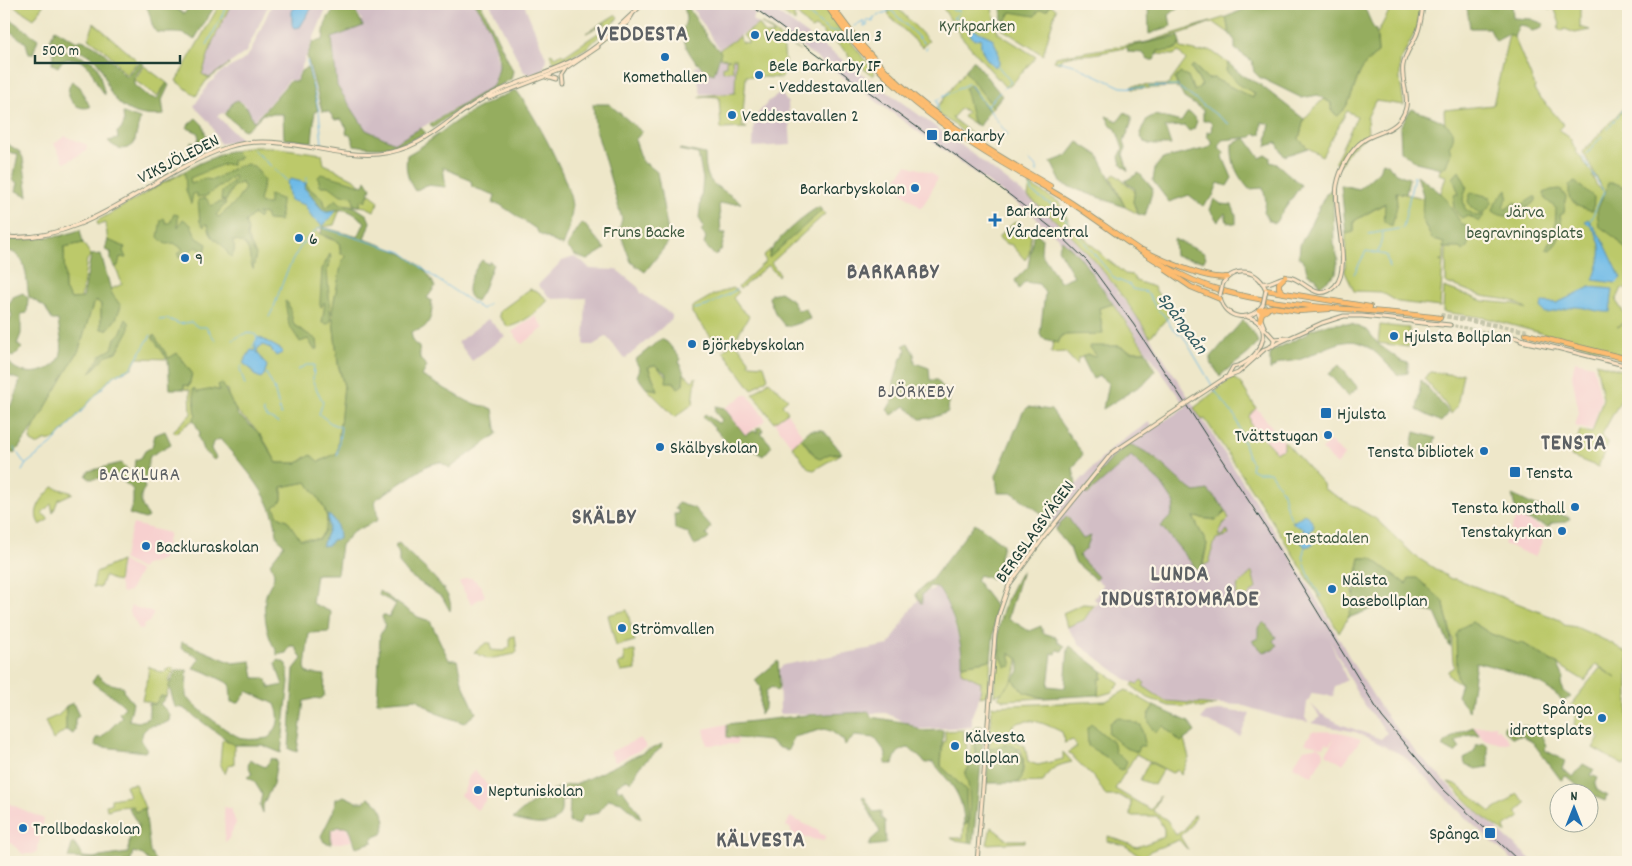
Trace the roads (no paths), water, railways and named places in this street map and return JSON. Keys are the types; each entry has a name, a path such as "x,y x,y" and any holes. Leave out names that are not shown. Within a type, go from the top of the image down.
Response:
{"highway":[{"path":"826,4 861,50 890,81 922,110 994,158 1076,205 1191,287 1220,297"},
{"path":"832,4 869,54 924,106 960,132 1078,203 1142,250 1176,270 1213,285 1256,295 1297,302 1370,307"},
{"path":"1142,250 1187,268 1217,277 1228,277"},
{"path":"1150,259 1181,275 1222,290 1345,308 1440,316 1370,307 1266,289"},
{"path":"1283,292 1279,286 1285,277"},
{"path":"1258,311 1270,307 1299,311 1345,308"},
{"path":"1260,320 1265,310 1278,308"},
{"path":"1526,332 1628,358"}],"main road":[{"name":"VIKSJÖLEDEN","path":"479,101 567,68 628,25 644,4"},
{"name":"VIKSJÖLEDEN","path":"4,237 38,237 73,228 204,157 230,146 265,142 366,154 388,152 424,140 479,101 577,59 596,46 644,4"},
{"path":"1262,283 1268,284 1285,277 1292,277 1305,288 1318,292 1332,288 1340,280 1342,255 1336,201 1340,176 1348,159 1359,144 1392,127 1403,115 1407,98 1403,66 1420,25 1423,4"},
{"name":"VIKSJÖLEDEN","path":"609,38 625,21 635,14"},
{"path":"562,85 561,76 567,68"},
{"path":"545,77 556,80"},
{"path":"1248,317 1258,311 1264,304 1266,289 1254,274 1247,272 1235,273 1223,283 1220,297 1229,313 1239,317 1248,317 1258,322 1264,338 1292,336 1344,316 1393,319 1450,326"},
{"path":"1266,289 1285,277"},
{"path":"1258,311 1260,320 1273,338 1273,346"},
{"name":"BERGSLAGSVÄGEN","path":"1238,369 1268,348 1292,336"},
{"path":"1513,337 1628,366"},
{"name":"BERGSLAGSVÄGEN","path":"977,862 995,635 999,614 1009,585 1044,537 1112,453 1244,365 1250,360 1264,338"},
{"path":"1262,343 1268,348"},
{"name":"BERGSLAGSVÄGEN","path":"1233,372 1233,367 1238,369"}],"water":[{"path":"301,4 309,4 311,9 300,27 295,28 292,25 292,10"},
{"path":"970,28 992,38 998,50 999,64 994,67 988,61 982,50 981,38 974,40 967,29"},
{"path":"291,179 306,183 304,188 324,211 337,210 323,226 312,218 305,205 290,200 287,182"},
{"path":"1588,219 1603,240 1621,278 1616,283 1593,280 1600,256 1600,249 1596,235 1585,221"},
{"path":"1590,287 1613,289 1610,312 1575,307 1544,313 1541,308 1542,302 1557,303"},
{"path":"259,337 282,350 282,353 276,356 270,348 263,345 258,348 257,352 267,366 261,378 254,375 252,370 243,363 251,350 255,351 255,342"},
{"path":"1304,514 1309,517 1314,525 1313,529 1308,531 1313,533 1316,538 1313,545 1305,547 1297,537 1305,529 1295,525 1292,521 1295,521"},
{"path":"328,515 336,525 339,539 332,540 329,545 322,546 329,528"}],"waterway":[{"path":"207,45 228,4"},
{"path":"796,4 829,31 839,31"},
{"path":"947,5 954,11 959,10 959,13 953,18 963,20 960,26 967,29"},
{"path":"854,26 863,21 864,26 867,26 867,20 873,22 873,18 891,10 924,43"},
{"path":"1628,37 1624,45 1628,59"},
{"path":"307,61 319,111 322,144"},
{"path":"1057,61 1074,65 1121,87 1145,88"},
{"path":"997,65 1011,82 1004,88"},
{"path":"938,112 937,100 969,83 1008,135"},
{"path":"1149,87 1177,86 1229,124"},
{"path":"987,105 1000,92"},
{"path":"1608,129 1628,103"},
{"path":"1586,154 1602,136"},
{"path":"254,150 271,166"},
{"path":"1582,156 1604,192 1590,221"},
{"name":"Spångaån","path":"1029,160 1037,168 1037,172"},
{"path":"273,168 287,181"},
{"path":"1369,234 1403,228 1414,176"},
{"path":"306,183 307,178"},
{"name":"Spångaån","path":"1031,187 1033,193 1055,207 1115,279 1130,285 1132,289 1147,292 1173,330 1183,336 1216,392 1236,418 1252,463 1251,469 1257,472 1270,472 1283,492 1292,521"},
{"path":"274,307 286,273 297,252 304,242 321,227 402,252 435,278 482,309 489,304"},
{"path":"1378,253 1383,233"},
{"path":"1354,274 1366,251 1386,255 1389,268"},
{"path":"694,309 707,306 736,290"},
{"path":"269,317 273,309"},
{"path":"159,320 168,319 180,324 191,322 198,327 206,327 216,341"},
{"path":"233,340 247,334 256,335 257,339"},
{"path":"22,471 26,464 52,444 113,376 131,368 151,335"},
{"path":"251,350 258,337"},
{"path":"298,370 306,365"},
{"path":"307,365 314,365 313,380"},
{"path":"242,366 240,369 245,385"},
{"path":"266,373 274,388 281,415"},
{"path":"313,382 323,402 319,414 332,424 341,427 337,456"},
{"path":"263,411 265,416 278,423"},
{"path":"14,448 25,464"},
{"name":"Spångaån","path":"1305,547 1303,552 1305,565 1321,597"}],"tunnel":[{"path":"1440,315 1527,331"},
{"path":"1450,325 1513,337"}],"railway":[{"path":"749,4 1011,196 1057,232 1087,261 1134,325 1267,529 1382,717 1442,788 1520,862"}],"place":[{"name":"Veddestavallen 3","path":"755,35"},
{"name":"Komethallen","path":"665,57"},
{"name":"Bele Barkarby IF - Veddestavallen","path":"759,75"},
{"name":"Veddestavallen 2","path":"732,115"},
{"name":"Barkarby","path":"932,135"},
{"name":"Barkarbyskolan","path":"915,188"},
{"name":"Barkarby Vårdcentral","path":"995,220"},
{"name":"6","path":"299,238"},
{"name":"9","path":"185,258"},
{"name":"Hjulsta Bollplan","path":"1394,336"},
{"name":"Björkebyskolan","path":"692,344"},
{"name":"Hjulsta","path":"1326,413"},
{"name":"Tvättstugan","path":"1328,435"},
{"name":"Skälbyskolan","path":"660,447"},
{"name":"Tensta bibliotek","path":"1484,451"},
{"name":"Tensta","path":"1515,472"},
{"name":"Tensta konsthall","path":"1575,507"},
{"name":"Tenstakyrkan","path":"1562,531"},
{"name":"Backluraskolan","path":"146,546"},
{"name":"Nälsta basebollplan","path":"1332,589"},
{"name":"Strömvallen","path":"622,628"},
{"name":"Spånga idrottsplats","path":"1602,718"},
{"name":"Kälvesta bollplan","path":"955,746"},
{"name":"Neptuniskolan","path":"478,790"},
{"name":"Trollbodaskolan","path":"23,828"},
{"name":"Spånga","path":"1490,833"}],"district":[{"name":"VEDDESTA","path":"643,32"},
{"name":"BARKARBY","path":"893,270"},
{"name":"BJÖRKEBY","path":"916,390"},
{"name":"TENSTA","path":"1574,441"},
{"name":"BACKLURA","path":"140,473"},
{"name":"SKÄLBY","path":"604,515"},
{"name":"LUNDA INDUSTRIOMRÅDE","path":"1180,584"},
{"name":"KÄLVESTA","path":"761,838"}],"park label":[{"name":"Kyrkparken","path":"977,25"},
{"name":"Järva begravningsplats","path":"1525,221"},
{"name":"Fruns Backe","path":"644,231"},
{"name":"Tenstadalen","path":"1327,537"}]}
